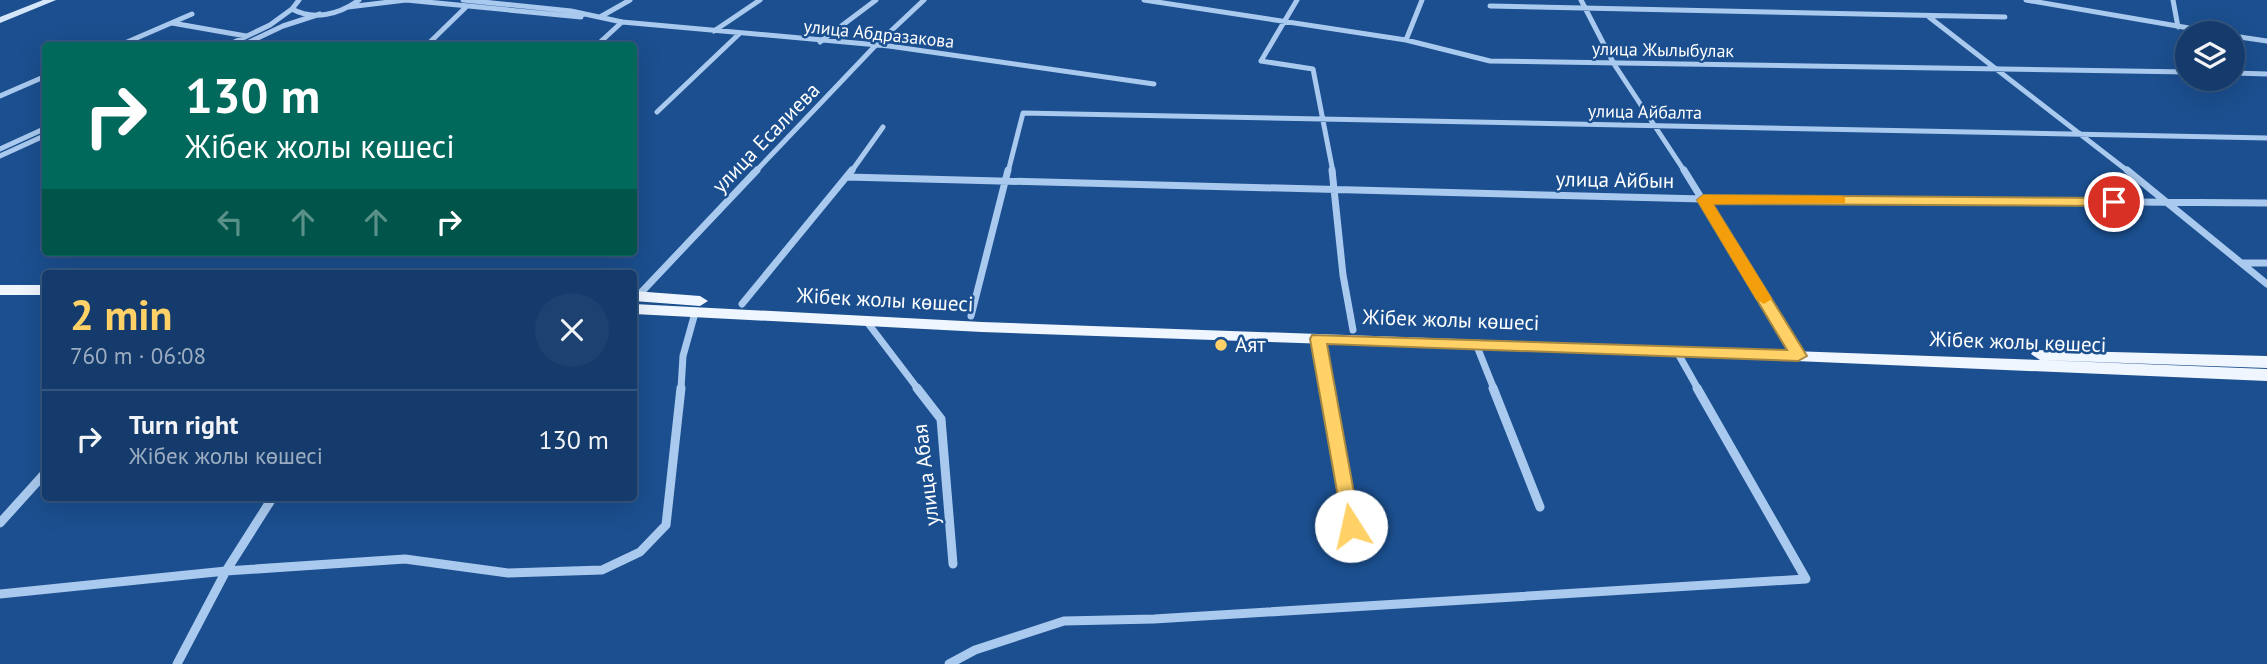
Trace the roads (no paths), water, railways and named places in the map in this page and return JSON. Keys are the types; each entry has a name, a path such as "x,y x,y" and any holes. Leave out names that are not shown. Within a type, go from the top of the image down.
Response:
{"main road":[{"path":"0,20 51,0"},
{"path":"0,279 42,279"},
{"path":"0,290 42,290"},
{"name":"Жібек жолы көшесі","path":"637,300 1795,350 2267,376"},
{"name":"Жібек жолы көшесі","path":"637,301 695,313 1318,339 1676,350 1795,350 2267,362"}],"street":[{"path":"234,42 270,25 292,9 299,0"},
{"path":"249,42 283,26 348,7 359,0"},
{"name":"улица Абдразакова","path":"348,7 406,0 540,8 622,22 819,42 889,46 1154,84"},
{"path":"531,13 550,0"},
{"path":"600,17 630,0"},
{"path":"714,31 760,0"},
{"path":"819,42 876,0"},
{"name":"улица Есалиева","path":"637,297 875,46 924,0"},
{"name":"улица Жылыбулак","path":"1144,0 1406,40 1490,61 2175,72"},
{"path":"1297,0 1261,61 1312,69 1336,190 1343,275 1353,330"},
{"path":"1406,40 1422,0"},
{"path":"1581,0 1614,64 1703,200 1795,350"},
{"path":"2026,0 2175,26"},
{"path":"2173,0 2177,21"},
{"path":"430,42 465,3"},
{"name":"улица Абдразакова","path":"465,3 531,13 600,17"},
{"path":"1490,6 2005,17"},
{"path":"292,9 297,13 320,14"},
{"path":"127,42 192,14"},
{"path":"1928,16 2169,203 2267,284"},
{"path":"600,42 622,22"},
{"path":"172,23 247,36"},
{"path":"657,112 738,34"},
{"path":"2245,38 2267,41"},
{"path":"2245,74 2267,74"},
{"path":"0,96 42,78"},
{"name":"улица Айбалта","path":"1005,181 1023,113 2267,138"},
{"path":"741,304 847,177 883,127"},
{"path":"0,149 42,130"},
{"path":"0,156 42,137"},
{"name":"улица Айбын","path":"847,177 1703,200 2267,203"},
{"path":"971,316 1005,181"},
{"path":"2242,263 2267,263"},
{"path":"0,594 226,571 405,559 508,573 602,570 640,552 666,525 680,408 683,356 695,313"},
{"name":"улица Абая","path":"867,321 941,419 953,564"},
{"path":"1318,339 1351,526"},
{"path":"1476,344 1540,508"},
{"path":"949,664 975,650 1064,621 1154,619 1806,579 1676,350"},
{"path":"0,523 42,476"},
{"path":"177,664 226,571 270,501"}],"place":[{"name":"Аят","path":"1221,345"}]}
